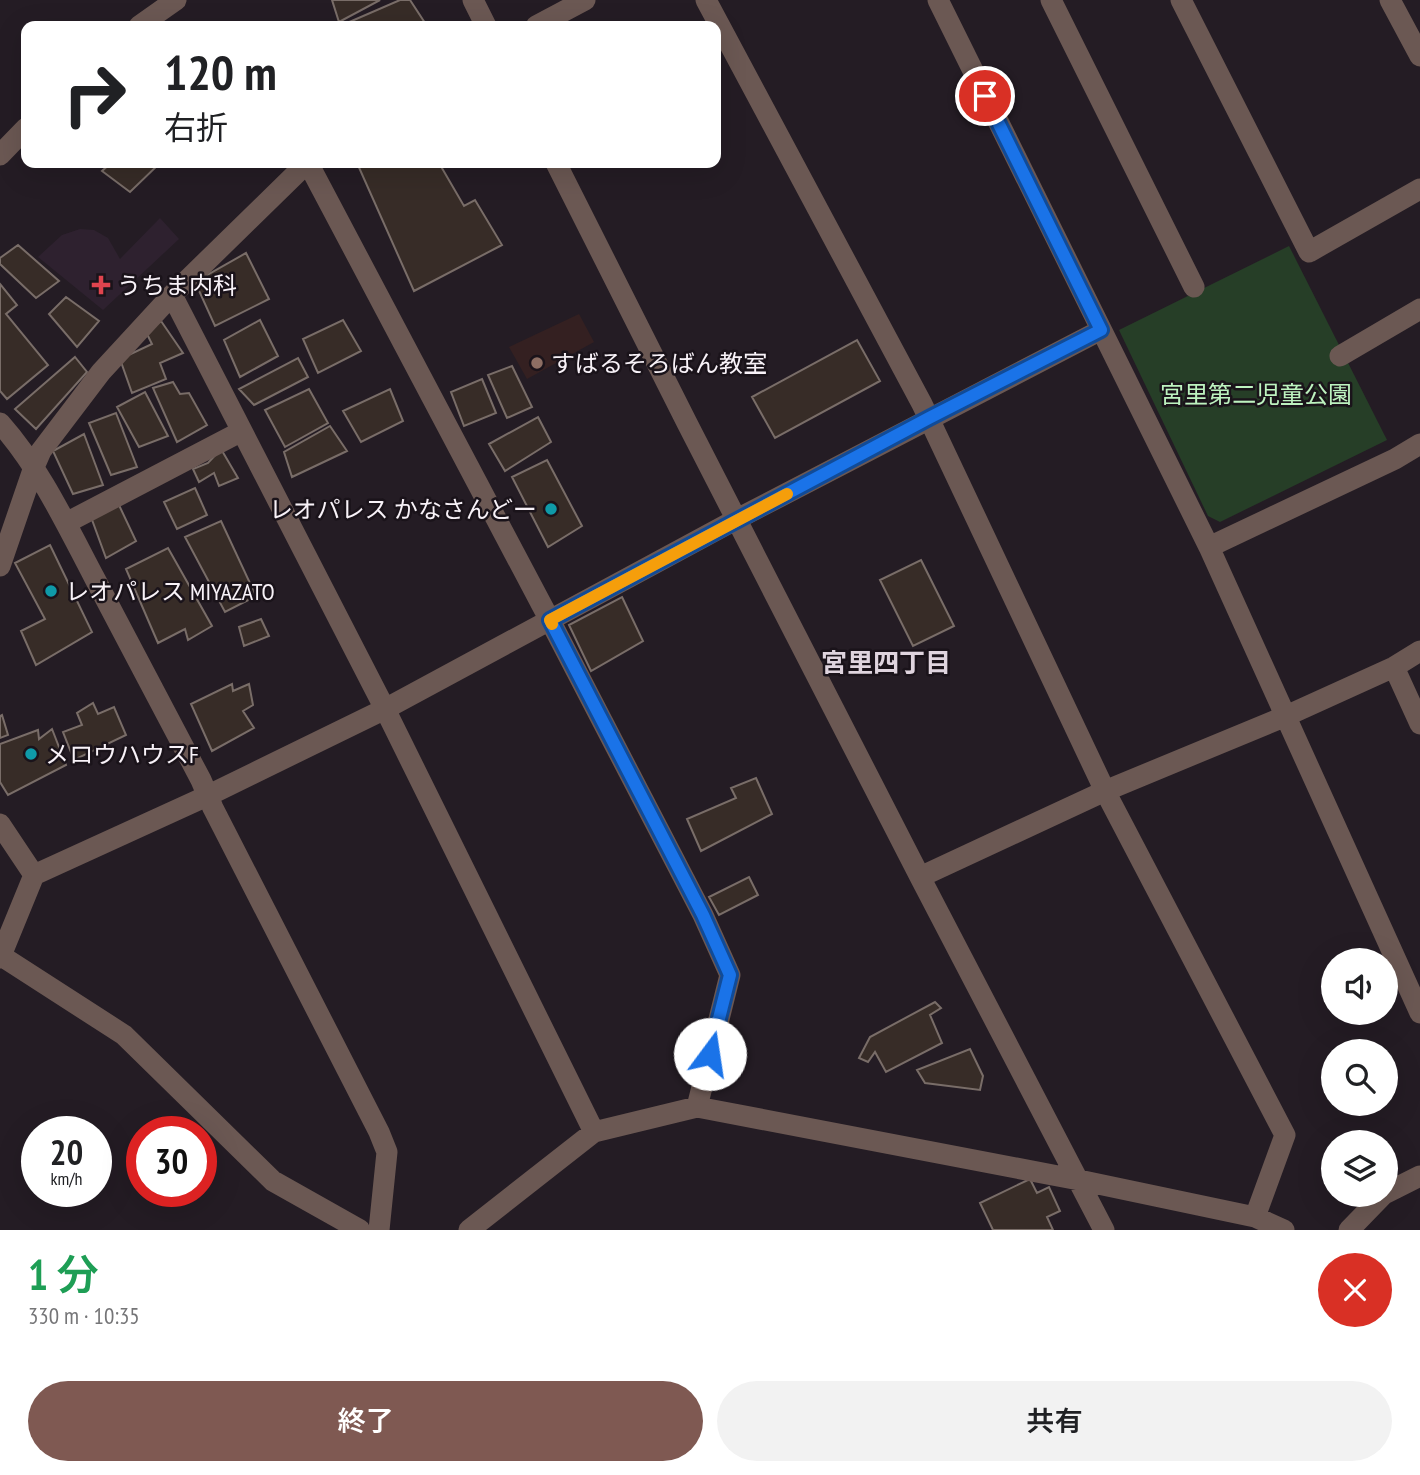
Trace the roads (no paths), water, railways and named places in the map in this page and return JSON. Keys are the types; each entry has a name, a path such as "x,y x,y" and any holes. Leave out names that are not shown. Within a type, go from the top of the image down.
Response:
{"street":[{"path":"146,21 176,0"},
{"path":"473,0 484,21"},
{"path":"545,21 585,0"},
{"path":"706,0 717,21"},
{"path":"938,0 1209,547 1420,1013"},
{"path":"1051,0 1194,287"},
{"path":"1181,0 1309,252 1420,189"},
{"path":"1390,0 1420,56"},
{"path":"721,28 929,418 1105,791 1285,1135 1255,1217"},
{"path":"0,155 21,133"},
{"path":"0,566 41,451 101,372 172,295 303,168"},
{"path":"311,168 550,620 703,915 730,975 697,1107"},
{"path":"559,168 920,877 1104,1230"},
{"path":"172,295 385,709 594,1132"},
{"path":"1340,356 1420,309"},
{"path":"360,1230 273,1181 124,1035 1,956 34,875 207,796 385,709 737,519 1101,330"},
{"path":"0,423 34,467 66,523 201,780 379,1132 387,1152 379,1230"},
{"path":"66,523 242,431"},
{"path":"1209,547 1395,459 1420,444"},
{"path":"920,877 1105,791 1286,716 1394,667 1420,651"},
{"path":"1394,667 1420,724"},
{"path":"0,824 34,875"},
{"path":"469,1230 594,1132 697,1107 1079,1180 1255,1217 1284,1230"},
{"path":"1398,1187 1420,1175"},
{"path":"1349,1230 1371,1207"}],"place":[{"name":"うちま内科","path":"101,285"},
{"name":"すばるそろばん教室","path":"537,363"},
{"name":"レオパレス かなさんどー","path":"551,509"},
{"name":"レオパレス MIYAZATO","path":"51,591"},
{"name":"メロウハウスF","path":"31,754"}],"district":[{"name":"宮里四丁目","path":"886,662"}],"park label":[{"name":"宮里第二児童公園","path":"1256,394"}]}
